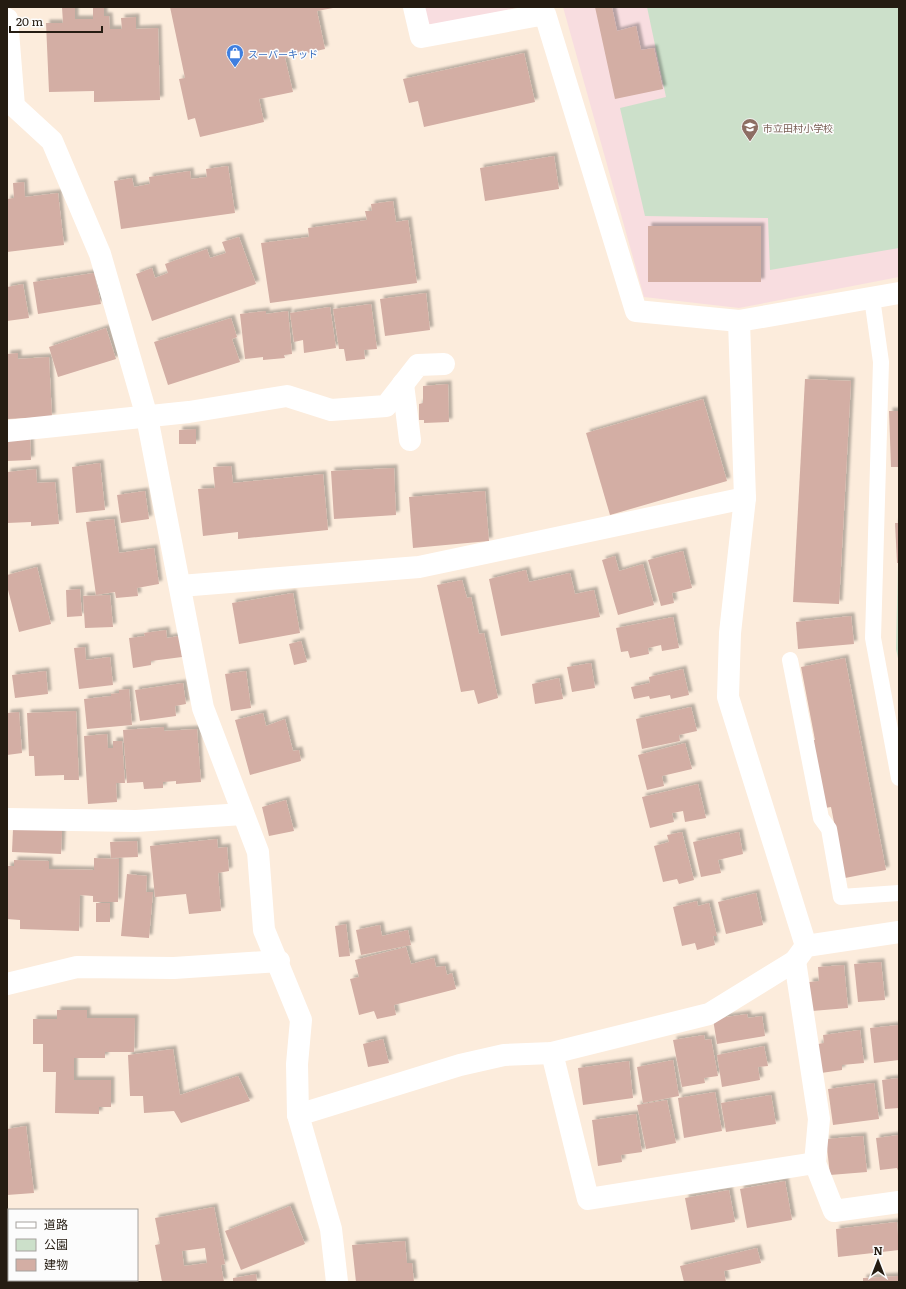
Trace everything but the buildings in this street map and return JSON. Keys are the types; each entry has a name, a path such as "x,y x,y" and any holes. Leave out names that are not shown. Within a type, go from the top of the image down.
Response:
{"street":[{"path":"414,7 421,37 545,14 636,312 739,321 899,293"},
{"path":"7,19 11,106 52,141 100,254 147,416 203,708 242,814 258,852 264,930 279,961 301,1020 297,1064 298,1114 331,1229 337,1282"},
{"path":"739,321 745,498 730,633 728,697 800,954 819,1119 815,1163 834,1211 899,1202"},
{"path":"7,431 189,412 287,396 331,410 386,406 418,365 444,364"},
{"path":"404,384 410,440"},
{"path":"180,586 419,567 745,498"},
{"path":"7,819 136,821 242,814"},
{"path":"298,1114 460,1065 504,1055 552,1053 709,1014 800,954 899,932"},
{"path":"7,984 77,967 174,968 279,961"},
{"path":"552,1053 588,1198 815,1163"}],"lane":[{"path":"872,298 881,362 873,638 899,778"},
{"path":"790,660 821,818 829,829 841,897 899,893"}],"shaded area":[{"path":"420,7 520,7 433,26 423,20"},
{"name":"市立田村小学校","path":"563,7 899,7 899,277 739,308 644,297"}],"green space":[{"name":"市立田村小学校","path":"647,7 899,7 899,248 770,270 768,218 645,216 620,108 666,97"},
{"path":"899,514 899,663 896,649"}],"place":[{"name":"スーパーキッド","path":"235,68"},
{"name":"市立田村小学校","path":"750,142"}]}
